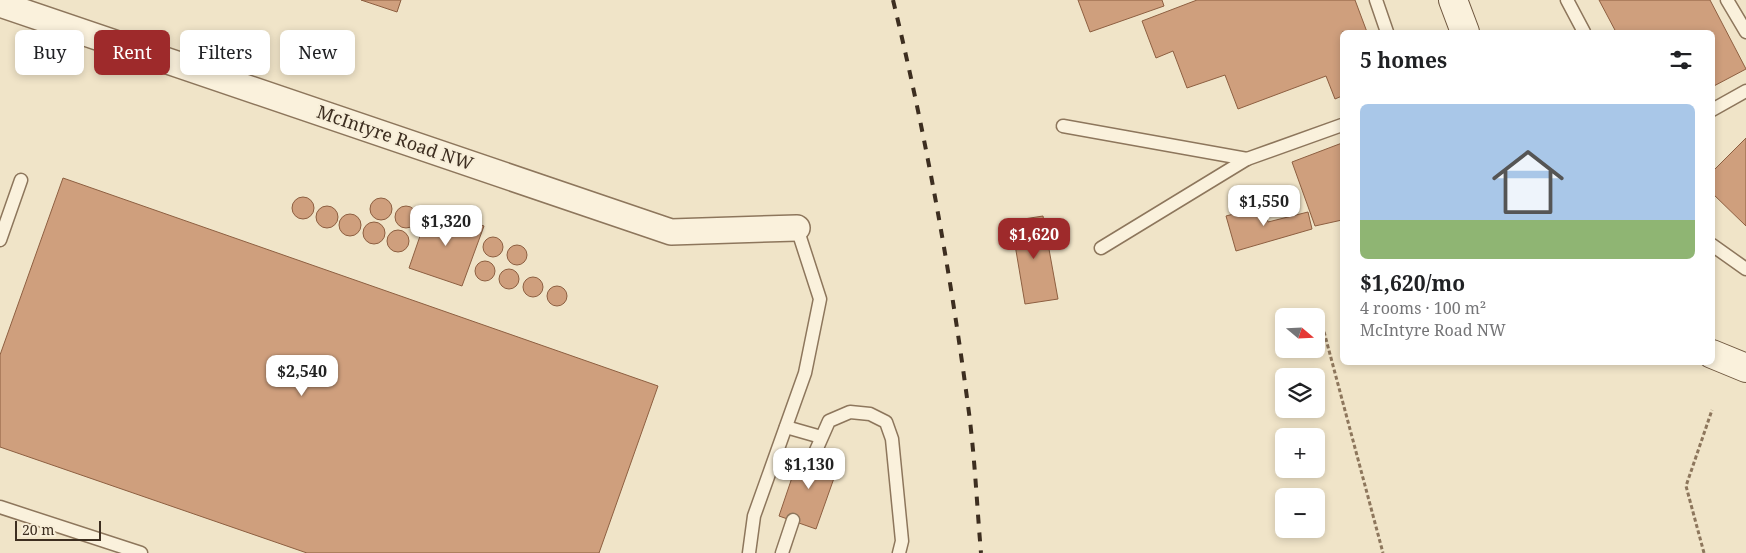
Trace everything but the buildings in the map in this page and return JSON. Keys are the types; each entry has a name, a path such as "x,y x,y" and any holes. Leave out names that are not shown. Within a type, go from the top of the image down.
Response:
{"street":[{"path":"1453,0 1464,30"},
{"name":"McIntyre Road NW","path":"0,4 671,232 797,228"},
{"path":"1715,355 1746,368"}],"lane":[{"path":"1376,0 1386,30"},
{"path":"1567,0 1583,30"},
{"path":"1727,0 1746,32"},
{"path":"1715,108 1746,91"},
{"path":"1063,126 1247,159"},
{"path":"1101,248 1247,159 1340,126"},
{"path":"0,240 21,180"},
{"path":"749,553 754,516 805,373 820,299 797,228"},
{"path":"1715,247 1746,269"},
{"path":"814,455 829,420 850,412 870,414 886,422 892,439 902,541 899,553"},
{"path":"786,427 821,437"},
{"path":"0,507 141,553"},
{"path":"782,553 793,520"}],"path":[{"path":"1325,336 1383,553"},
{"path":"1704,553 1686,486 1712,410"}],"railway":[{"path":"893,0 927,154 954,309 971,431 981,553"}]}
